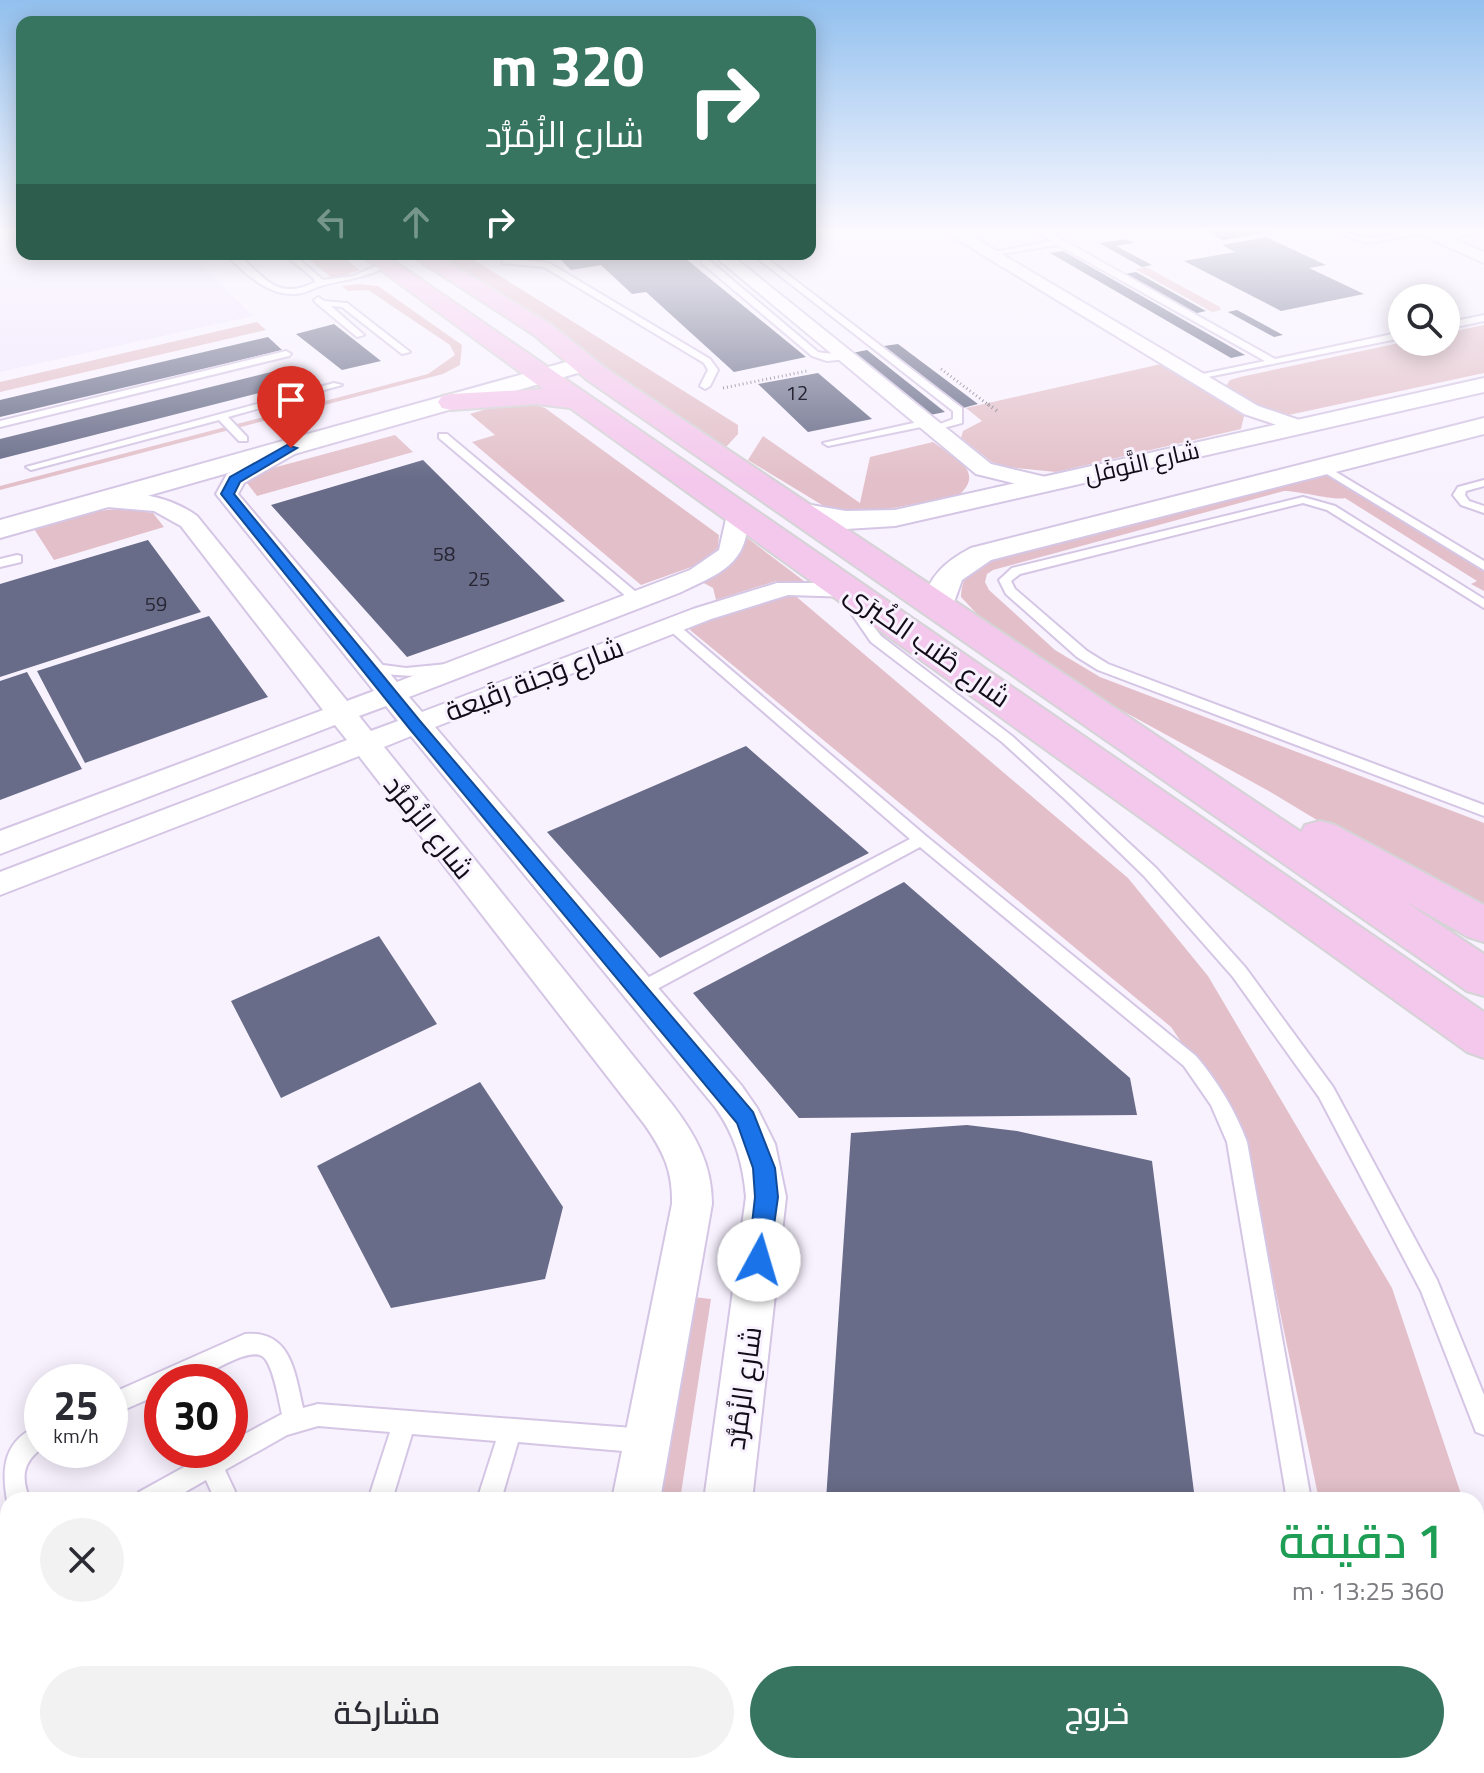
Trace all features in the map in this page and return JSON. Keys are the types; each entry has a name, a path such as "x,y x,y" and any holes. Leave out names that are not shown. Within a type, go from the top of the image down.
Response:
{"main road":[{"name":"شارع طُنب الكُبرَى","path":"453,313 1484,1038"},
{"name":"شارع طُنب الكُبرَى","path":"515,313 799,511 1484,978"},
{"path":"478,331 463,379 536,396 582,402"},
{"path":"1077,700 1484,925"}],"street":[{"path":"792,313 984,469 1046,484"},
{"path":"1086,313 1251,410 1301,427 1300,446 1327,465"},
{"path":"0,504 463,379 535,370 577,358"},
{"path":"0,529 291,448 463,379"},
{"name":"شارع النَّوفَل","path":"799,511 837,519 879,520 1484,385"},
{"path":"1251,410 1262,423 1265,435"},
{"name":"شارع النَّوفَل","path":"939,606 944,581 953,571 981,554 1484,426"},
{"name":"شارع الزُمُرُّد","path":"291,448 235,479 227,494 415,724 746,1118 764,1168 766,1197 729,1492"},
{"path":"972,501 984,489 984,469"},
{"name":"شارع الزُمُرُّد","path":"103,501 159,503 177,510 658,1114 685,1154 693,1178 692,1204 637,1492"},
{"name":"شارع وَجنة رقَيعة","path":"0,843 670,588 713,567 732,551 739,531 737,511"},
{"path":"670,588 697,586 710,592 715,602 702,614"},
{"name":"شارع وَجنة رقَيعة","path":"0,884 702,614 786,588 854,593"}],"lane":[{"path":"333,313 360,335"},
{"path":"354,313 405,352"},
{"path":"626,313 707,361 713,370 709,388"},
{"path":"766,313 815,354 849,359"},
{"path":"828,443 958,421 958,410 832,313"},
{"path":"1186,313 1274,362"},
{"path":"1460,323 1484,318"},
{"path":"1467,321 1484,328"},
{"path":"1196,378 1388,338"},
{"path":"0,424 286,354"},
{"path":"31,467 337,385"},
{"path":"221,416 243,439"},
{"path":"443,436 638,600"},
{"path":"1327,465 1428,526 1484,555"},
{"path":"1484,483 1462,489 1459,495 1465,503 1484,510"},
{"path":"1484,604 1331,508 1303,500 1016,571 1005,580 1010,591 1082,654 1103,667 1153,689 1484,811"},
{"path":"1428,526 1484,566"},
{"path":"0,563 17,559"},
{"path":"854,593 857,613 876,639 1007,739 1072,798 1150,872 1239,972 1326,1092 1430,1287 1484,1424"},
{"path":"672,626 921,840 1190,1061 1211,1086 1227,1113 1237,1142 1298,1492"},
{"path":"368,667 406,672 464,667"},
{"path":"638,991 921,840"},
{"path":"128,1397 245,1345 257,1344 267,1346 278,1358 295,1419"},
{"path":"248,1444 295,1419 318,1415 647,1441"},
{"path":"383,1492 405,1421"},
{"path":"491,1492 511,1429"},
{"path":"14,1492 10,1473 14,1459 24,1447"},
{"path":"161,1492 204,1468"},
{"path":"213,1468 223,1492"}],"path":[{"path":"709,388 849,359"}],"shaded area":[{"path":"0,313 250,313 253,316 0,372"},
{"path":"402,313 416,313 462,345 460,365 443,374 0,490 0,486 428,374 455,355 450,345"},
{"path":"521,313 559,313 738,425 738,434 726,447"},
{"path":"257,322 266,330 0,392 0,382"},
{"path":"1484,325 1484,373 1284,416 1264,411 1229,391 1226,386 1230,380 1240,377 1388,345 1388,356 1460,356 1460,330"},
{"path":"1161,364 1244,416 1241,429 1056,472 1007,467 992,462 961,438 963,431 982,421 966,408"},
{"path":"535,405 545,408 719,535 718,548 697,565 641,585 472,442 495,435 470,414 493,407"},
{"path":"395,435 413,452 257,496 247,483 258,472"},
{"path":"763,436 860,503 870,457 933,442 964,465 969,479 958,496 861,514 827,508 748,460"},
{"path":"1323,473 1484,572 1484,591 1471,584 1477,581 1345,498 1284,491 993,570 987,574 985,582 989,590 1055,650 1100,677 1484,823 1484,916 1448,899 1267,790 1110,704 977,614 961,597 967,575 984,561"},
{"path":"124,508 153,513 164,527 54,560 34,529 99,511"},
{"path":"746,537 804,581 776,581 716,600 713,588 700,581 739,553"},
{"path":"792,593 1128,878 1208,976 1392,1288 1460,1492 1317,1492 1243,1133 1171,1027 690,630 692,624"},
{"path":"685,1296 711,1299 681,1492 651,1492"}],"building":[{"path":"669,313 752,313 806,357 734,372"},
{"path":"1153,313 1171,313 1245,355 1231,358"},
{"path":"1229,313 1242,313 1283,335 1274,337"},
{"path":"334,324 381,361 342,370 296,334"},
{"path":"268,337 282,350 0,417 0,400"},
{"path":"898,344 978,404 963,408 884,346"},
{"path":"867,350 945,412 930,415 852,353"},
{"path":"295,366 310,380 0,459 0,439"},
{"path":"818,373 872,419 808,432 758,384"},
{"path":"423,460 565,601 407,657 271,505"},
{"path":"148,540 201,612 0,677 0,584"},
{"path":"209,616 268,697 85,763 37,671"},
{"path":"27,672 82,769 0,800 0,681"},
{"path":"746,746 869,853 660,958 547,832"},
{"path":"904,882 1130,1078 1137,1115 799,1118 693,993"},
{"path":"379,936 437,1024 281,1098 231,1001"},
{"path":"480,1082 563,1207 545,1279 391,1308 317,1166"},
{"path":"967,1125 1017,1131 1152,1161 1194,1492 827,1492 851,1133"}],"route":[{"path":"291,448 235,479 227,494 415,724 746,1118 764,1168 766,1197 759,1260"}]}
